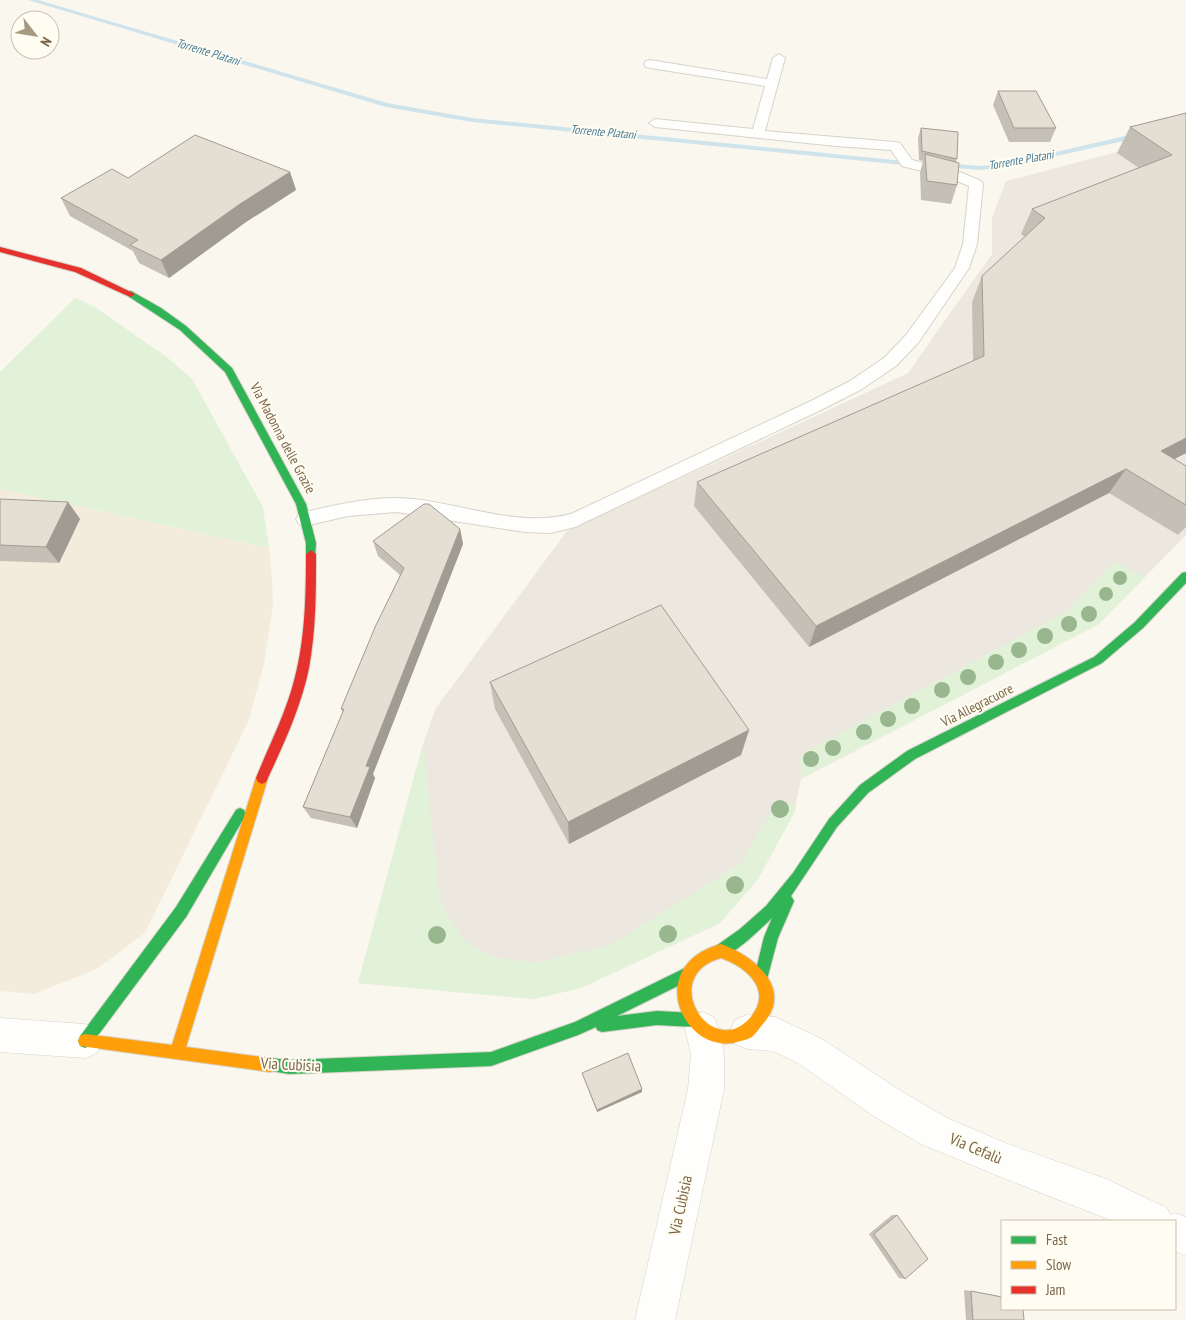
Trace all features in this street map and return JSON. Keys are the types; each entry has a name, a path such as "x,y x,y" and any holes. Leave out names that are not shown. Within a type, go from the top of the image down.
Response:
{"street":[{"name":"Via Madonna delle Grazie","path":"0,249 78,270 125,292 190,332 213,351 229,370 302,504 311,543 311,608 308,646 293,705 263,776"},
{"name":"Via Allegracuore","path":"798,877 833,823 864,789 911,755 1098,660 1139,625 1186,576"},
{"path":"85,1041 122,995 181,912 263,776"},
{"path":"177,1052 263,776"},
{"path":"578,1028 686,975 700,958 721,951 745,934 771,911 798,877"},
{"path":"719,1030 756,1024 762,1014 765,1002 763,984 771,937 798,877"},
{"path":"721,951 733,953 744,958 763,984 778,1013 810,1051"},
{"path":"686,975 683,998 719,1030"},
{"path":"578,1028 657,1018 719,1030 775,1034 810,1051"},
{"name":"Via Cubisia","path":"0,1035 85,1041 289,1067 491,1058 578,1028"},
{"name":"Via Cubisia","path":"655,1320 719,1030"},
{"name":"Via Cefalù","path":"810,1051 888,1104 934,1131 1008,1162 1106,1198 1152,1220"}],"lane":[{"path":"758,134 779,58"},
{"path":"650,64 772,83"},
{"path":"305,519 348,509 396,505 524,525 551,526 575,520 856,385 890,362 912,339 962,268 970,244 976,184 955,175 906,163 895,146 655,123"}],"shaded area":[{"path":"1186,134 1186,535 1099,624 801,779 794,813 758,879 720,923 581,988 533,999 358,983 423,744 436,708 567,531 908,373 992,254 992,218 1006,181"},
{"path":"0,489 269,548 272,578 273,606 264,664 249,720 145,933 97,969 34,994 0,991"}],"green space":[{"path":"75,298 95,307 168,358 192,379 263,507 269,548 0,489 0,372"},
{"path":"1114,562 1145,577 1099,624 801,779 800,755 1069,610"},
{"path":"423,744 440,902 462,938 489,956 534,963 611,945 741,863 778,800 796,805 794,813 758,879 720,923 581,988 533,999 358,983"}],"building":[{"path":"998,91 1036,91 1056,128 1014,128"},
{"path":"1186,113 1186,438 1161,451 1186,466 1186,505 1126,469 816,626 697,482 984,356 982,276 1045,218 1032,209 1172,155 1130,127"},
{"path":"921,128 958,132 957,159 922,151"},
{"path":"195,135 290,172 240,204 161,260 130,245 138,240 61,198 112,169 128,178"},
{"path":"925,154 959,163 957,185 927,181"},
{"path":"0,499 68,502 46,547 0,545"},
{"path":"424,504 429,504 460,529 366,766 370,767 350,817 303,807 344,709 341,709 376,625 404,568 373,541"},
{"path":"661,605 749,730 568,822 490,682"},
{"path":"628,1053 642,1089 597,1110 582,1073"},
{"path":"897,1215 928,1259 905,1279 874,1234"},
{"path":"971,1291 1001,1297 1001,1310 1023,1310 1024,1320 973,1320"}],"waterway":[{"name":"Torrente Platani","path":"31,0 386,105 472,120 914,164"},
{"name":"Torrente Platani","path":"945,165 980,168 1013,164 1138,135"}],"traffic: fast":[{"path":"131,294 183,328 229,370 301,504 311,543 311,554"},
{"path":"721,951 745,934 771,911 798,877 833,823 864,789 911,755 1098,660 1139,625 1186,576"},
{"path":"85,1041 181,912 240,814"},
{"path":"761,978 771,937 787,901"},
{"path":"270,1065 289,1067 491,1059 578,1028 685,975"},
{"path":"602,1025 657,1018 693,1020"}],"traffic: slow":[{"path":"177,1052 262,778"},
{"path":"721,951 750,966 764,983 767,993 762,1015 746,1032 729,1038 712,1035 698,1025 688,1010 683,993 687,976 700,960 707,955 721,951"},
{"path":"85,1041 270,1065"}],"traffic: jam":[{"path":"0,249 78,270 131,294"},
{"path":"262,778 292,707 303,669 309,631 311,554"}]}
